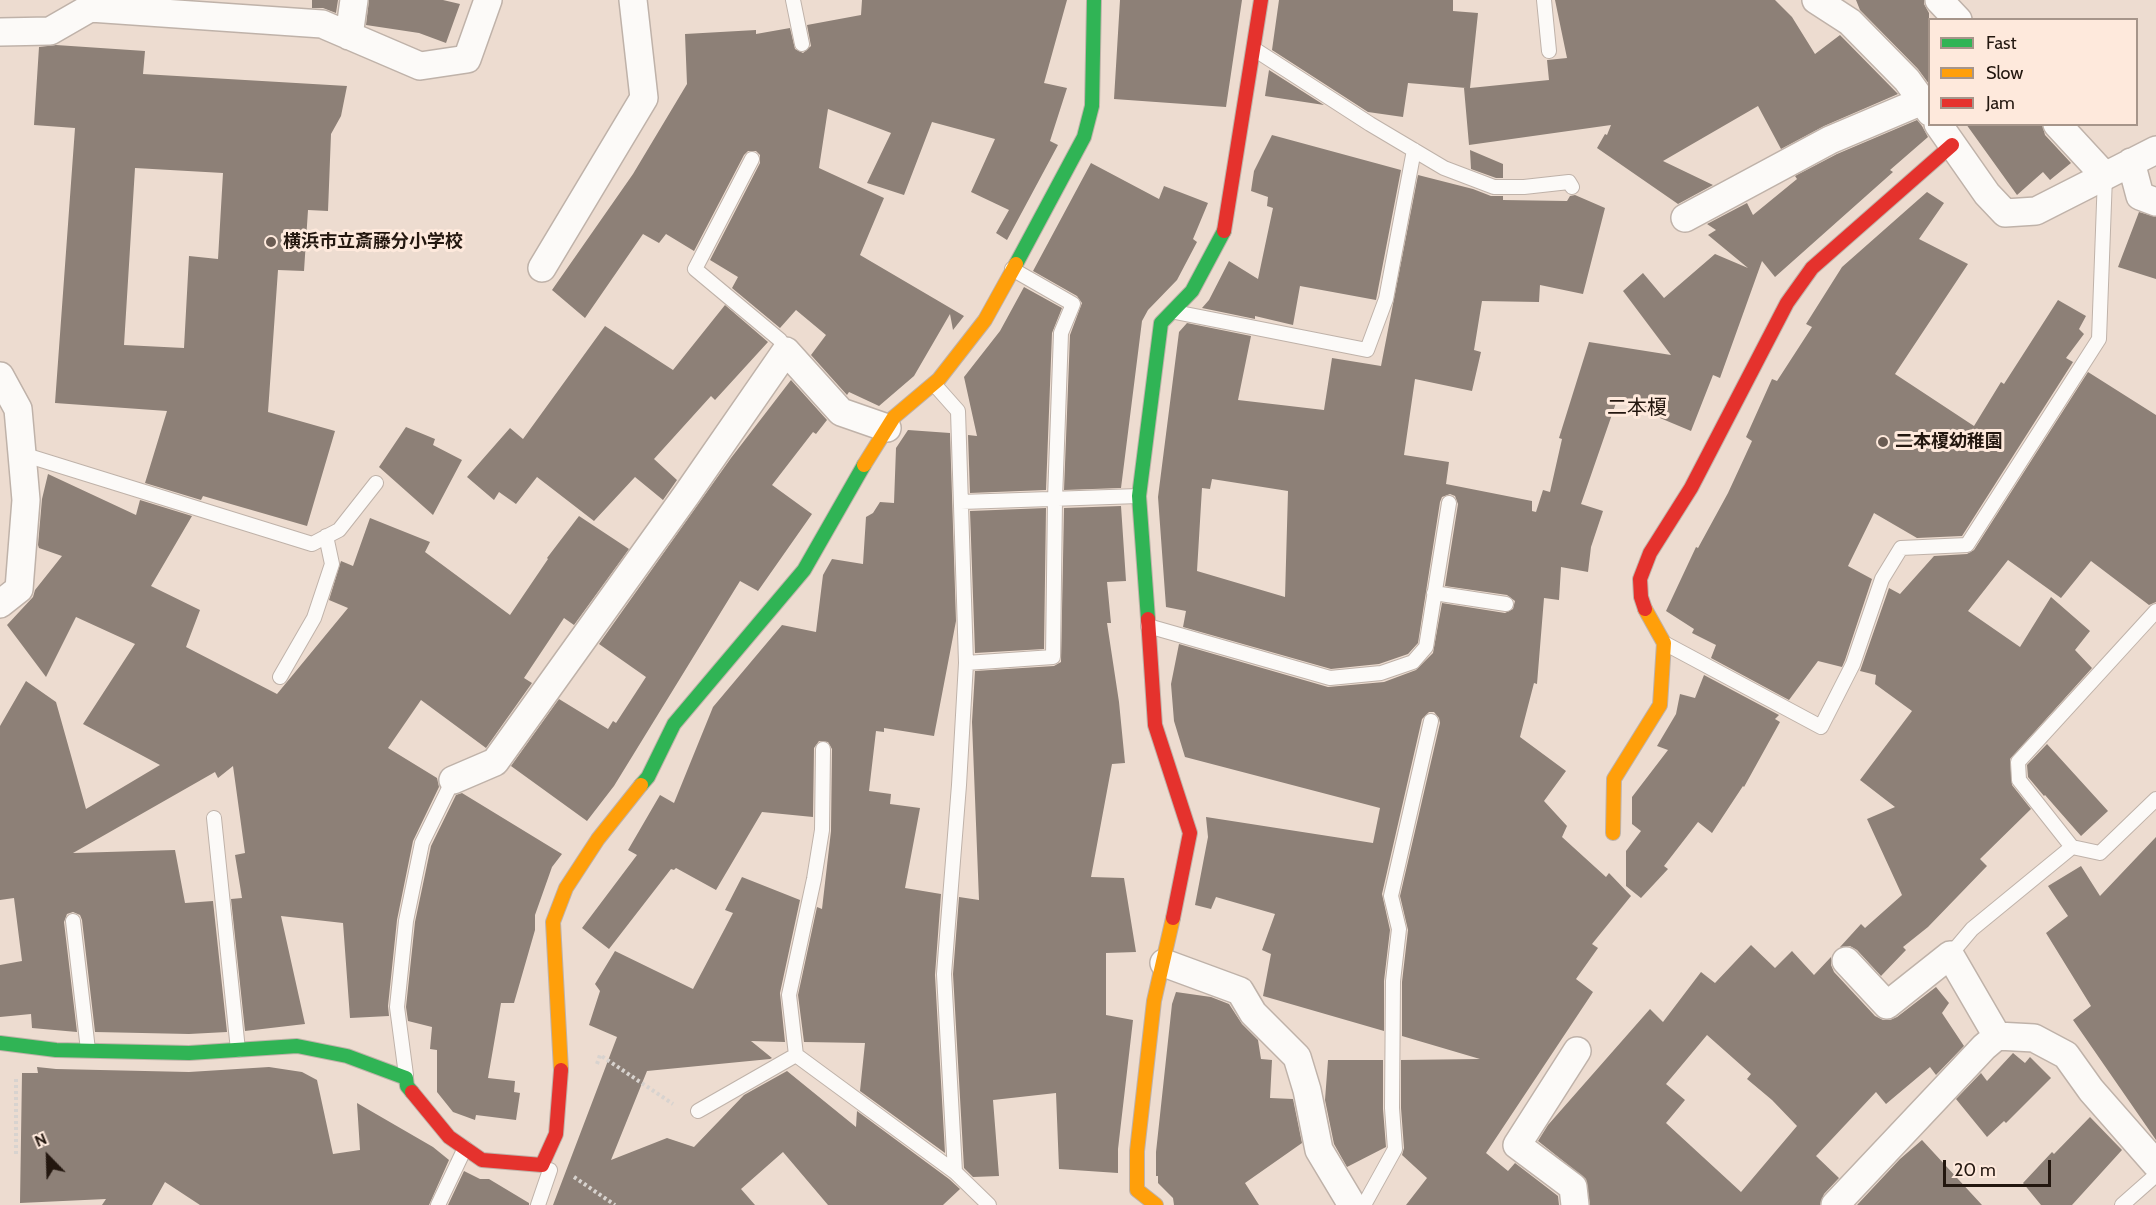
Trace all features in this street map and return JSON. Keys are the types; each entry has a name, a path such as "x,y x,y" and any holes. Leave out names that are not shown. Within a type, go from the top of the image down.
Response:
{"street":[{"path":"349,36 354,0"},
{"path":"0,32 50,31 64,11 90,8 322,24 420,66 468,59 488,0"},
{"path":"542,268 644,99 633,0"},
{"path":"0,1043 56,1050 189,1053 297,1046 347,1056 406,1078 407,1086 449,1137 482,1160 542,1165 556,1134 561,1070 553,922 566,888 598,839 648,777 674,724 804,570 863,466 894,417 934,384 985,320 1083,137 1092,106 1094,0"},
{"path":"1156,1205 1137,1190 1137,1151 1154,1002 1190,833 1155,725 1139,496 1161,323 1192,291 1226,228 1261,0"},
{"path":"1685,218 1830,140 1926,107 1907,80 1850,21 1816,0"},
{"path":"1939,0 1956,18"},
{"path":"2059,126 2105,176"},
{"path":"1613,833 1614,779 1660,705 1664,643 1649,618 1641,597 1640,579 1650,553 1691,488 1787,303 1812,268 1945,135 1987,195 2005,213 2036,211 2156,150"},
{"path":"2132,162 2140,196 2156,202"},
{"path":"453,780 495,762 687,494 786,351 841,412 887,428"},
{"path":"0,376 18,409 26,500 19,589 0,604"},
{"path":"1846,961 1887,1005 1950,955 1997,1036"},
{"path":"1164,963 1240,991 1253,1013 1297,1057 1307,1089 1319,1150 1352,1205"},
{"path":"1835,1205 1997,1036 2034,1038 2066,1055 2091,1090 2156,1164"},
{"path":"1575,1205 1573,1187 1516,1145 1577,1051"}],"lane":[{"path":"793,0 802,44"},
{"path":"1544,0 1549,51"},
{"path":"1254,49 1444,168 1494,187 1524,187 1569,182 1572,187"},
{"path":"1173,311 1367,350 1386,299 1414,150"},
{"path":"752,159 695,269 780,340 786,351"},
{"path":"1664,643 1821,727 1853,664 1882,579 1901,548 1967,545 2099,339 2105,176"},
{"path":"966,663 1053,657 1055,499 1061,333 1073,304 1012,269"},
{"path":"934,384 958,411 966,663 944,974 955,1172"},
{"path":"22,454 312,544 339,530 376,483"},
{"path":"961,502 1139,496"},
{"path":"1148,626 1330,678 1381,674 1413,663 1426,647 1449,504"},
{"path":"280,677 314,618 332,564 326,536"},
{"path":"1434,593 1506,604"},
{"path":"2156,611 2018,762 2019,780 2072,847 2100,853 2156,799"},
{"path":"1364,1205 1395,1149 1392,1108 1393,981 1399,929 1391,896 1431,721"},
{"path":"823,749 822,830 789,995 796,1055 955,1172 988,1205"},
{"path":"406,1078 397,1007 406,921 422,843 453,780"},
{"path":"214,818 238,1050"},
{"path":"1950,955 1972,929 2072,847"},
{"path":"73,921 88,1050"},
{"path":"698,1111 796,1055"},
{"path":"438,1205 465,1148"},
{"path":"538,1205 550,1170"},
{"path":"2122,1205 2156,1175"}],"path":[{"path":"16,1156 17,1045"},
{"path":"596,1066 600,1055 682,1111 698,1111"},
{"path":"550,1170 578,1178 615,1205"}],"building":[{"path":"312,0 338,0 336,13 323,8 312,8"},
{"path":"369,0 443,0 460,4 446,43 419,33 366,25"},
{"path":"862,0 1067,0 1044,83 1067,88 1050,141 1058,145 1007,240 996,233 1009,210 971,192 995,139 932,122 904,195 867,183 891,133 828,109 819,168 884,198 860,255 964,316 953,330 950,314 914,376 879,406 849,392 847,395 811,355 826,335 796,310 780,328 732,288 738,277 710,260 760,163 760,155 756,151 748,151 744,155 694,251 666,234 659,243 643,234 585,318 552,290 633,174 687,84 685,34 756,30 756,34 790,28 795,49 803,53 811,46 807,25 861,15"},
{"path":"1120,0 1242,0 1226,107 1114,99"},
{"path":"1279,0 1453,0 1453,11 1478,13 1470,88 1549,80 1547,60 1567,58 1555,0 1775,0 1792,17 1815,54 1840,35 1898,94 1824,126 1781,149 1758,106 1663,161 1713,185 1678,204 1597,148 1611,125 1469,145 1464,88 1466,88 1408,83 1403,117 1368,112 1272,50"},
{"path":"1856,0 1924,0 1929,13 1928,83 1918,69 1860,10"},
{"path":"56,45 145,51 143,74 347,86 341,116 331,134 328,211 308,210 304,271 278,270 268,412 335,431 307,526 203,496 201,500 145,483 167,411 55,403 75,128 34,125 39,47","holes":["135,168 223,173 218,259 189,256 184,348 124,345"]},
{"path":"1269,70 1324,105 1265,96"},
{"path":"1917,120 1928,137 1890,170 1893,172 1775,277 1762,261 1720,378 1713,375 1691,431 1617,400 1581,504 1603,511 1591,547 1588,572 1561,567 1559,600 1544,598 1537,684 1534,683 1520,737 1566,771 1544,801 1567,826 1562,837 1606,877 1609,873 1631,896 1592,944 1598,948 1576,979 1593,992 1486,1153 1508,1171 1515,1163 1558,1196 1559,1205 1406,1205 1427,1178 1402,1155 1404,1148 1401,1060 1480,1059 1402,1036 1402,982 1408,930 1400,896 1440,723 1439,718 1434,712 1429,712 1422,719 1382,894 1390,930 1384,981 1384,1031 1263,996 1271,954 1262,950 1275,914 1216,897 1211,909 1195,905 1208,837 1206,817 1373,843 1380,808 1185,757 1174,721 1171,684 1179,644 1328,687 1384,682 1416,670 1433,653 1442,603 1505,613 1513,609 1515,601 1507,595 1445,586 1458,504 1455,496 1450,494 1442,497 1440,502 1418,643 1408,654 1379,664 1331,669 1183,627 1186,611 1166,607 1158,497 1179,332 1187,323 1251,336 1238,400 1324,410 1332,358 1381,366 1418,175 1491,196 1503,196 1503,200 1567,201 1570,196 1575,195 1605,208 1583,294 1540,285 1539,302 1482,301 1474,350 1481,352 1472,391 1415,379 1404,455 1449,462 1446,484 1532,501 1532,511 1536,512 1543,490 1550,492 1562,439 1559,438 1589,342 1671,355 1623,291 1643,273 1664,298 1715,254 1748,268 1708,235 1716,230 1707,224 1747,203 1753,215 1797,179 1795,176 1837,154","holes":["1212,479 1288,491 1285,597 1197,571 1202,488 1210,489"]},
{"path":"1967,126 2043,126 2045,135 2071,163 2050,180 2043,172 2017,195"},
{"path":"1272,135 1401,170 1376,300 1300,286 1293,325 1255,316 1255,319 1202,308 1209,300 1229,261 1258,279 1273,208 1267,206 1268,197 1251,191 1254,171"},
{"path":"1470,150 1503,164 1503,178 1496,178 1471,169"},
{"path":"1091,163 1159,199 1164,186 1208,203 1193,239 1197,242 1177,280 1148,310 1142,321 1121,488 1064,490 1070,335 1082,303 1077,296 1033,271"},
{"path":"1927,192 1944,203 1919,239 1968,264 1895,374 1974,426 2001,382 2004,384 2058,300 2086,316 2079,329 2084,334 2066,358 2073,362 1962,536 1917,538 1874,513 1848,566 1872,579 1842,667 1818,661 1789,700 1711,658 1716,645 1692,633 1694,629 1666,611 1696,547 1698,548 1728,493 1752,441 1746,437 1772,379 1777,381 1812,327 1806,324 1842,267"},
{"path":"2139,212 2156,217 2156,279 2118,267"},
{"path":"1024,287 1062,308 1052,333 1046,490 970,493 968,435 977,436 964,377 1000,331"},
{"path":"725,305 768,342 715,400 711,396 654,459 677,480 663,500 635,477 594,521 537,477 516,504 499,492 494,500 467,477 510,428 523,439 605,326 673,370"},
{"path":"2088,372 2156,415 2156,602 2149,605 2091,561 2061,598 2008,560 1968,611 2020,647 2051,597 2090,631 2075,650 2092,668 2010,759 2012,785 2031,809 1980,859 1987,866 1928,927 1903,947 1906,950 1881,976 1857,950 1850,946 1840,947 1861,924 1865,928 1902,895 1867,819 1895,807 1860,780 1912,711 1875,684 1876,675 1860,671 1889,588 1900,594 1934,556 1967,554 1974,550"},
{"path":"791,380 827,420 816,434 813,432 772,485 812,514 758,591 740,581 614,786 587,821 511,766 559,699 608,729 613,721 616,723 646,677 599,644 731,458"},
{"path":"406,427 435,439 433,445 462,460 433,515 379,467"},
{"path":"908,430 950,433 956,621 934,736 884,728 884,732 876,731 869,791 891,794 890,804 920,808 905,888 941,894 935,975 945,1153 860,1091 865,1043 804,1042 798,995 817,907 822,909 831,831 832,749 828,742 819,741 814,748 813,817 762,812 716,890 676,868 671,869 609,949 582,928 637,855 628,850 660,795 674,803 713,707 782,625 816,632 823,575 832,559 863,564 866,517 873,513 880,502 894,503 896,448"},
{"path":"48,474 136,515 140,500 192,516 151,586 200,610 186,647 277,694 348,608 329,600 341,561 353,566 370,518 430,542 425,552 510,615 547,558 579,516 629,549 574,625 564,618 524,678 532,683 486,748 421,700 388,748 437,778 439,787 413,841 397,920 388,1006 389,1016 350,1018 343,923 281,916 305,1024 245,1031 231,899 242,898 235,855 245,853 233,766 218,778 215,772 73,853 175,850 185,903 213,901 227,1032 189,1034 95,1032 82,920 80,915 73,912 67,914 64,922 77,1032 32,1028 31,1014 0,1017 0,965 22,961 14,898 0,900 0,726 26,681 56,702 86,809 160,765 83,724 135,644 76,617 46,677 7,625 33,597 35,590 62,556 39,548 38,545 42,499"},
{"path":"1121,506 1126,581 1107,582 1111,623 1107,623 1119,702 1125,763 1112,764 1091,877 1124,878 1136,952 1106,953 1106,1015 1133,1020 1118,1149 1118,1173 1059,1169 1056,1093 993,1100 999,1176 973,1177 964,1168 953,974 959,897 979,900 972,722 975,671 1054,666 1061,662 1064,508"},
{"path":"1046,508 1044,649 975,653 970,511"},
{"path":"1704,675 1779,715 1775,719 1780,722 1744,787 1712,833 1698,822 1664,866 1668,869 1641,898 1626,886 1626,851 1641,831 1632,824 1632,797 1668,750 1657,746 1676,714 1680,694 1695,698"},
{"path":"2047,744 2108,811 2081,836 2028,777 2027,765"},
{"path":"462,793 562,854 552,867 535,915 535,930 514,1003 501,1003 488,1078 515,1081 514,1092 520,1093 516,1120 476,1115 475,1120 453,1112 437,1092 437,1050 430,1049 432,1027 408,1021 406,1007 415,922 431,846 456,795"},
{"path":"2156,837 2156,1140 2073,1020 2091,1006 2046,933 2068,916 2048,886 2081,866 2100,896"},
{"path":"742,877 800,900 780,993 785,1042 751,1041 772,1058 770,1059 647,1071 611,1160 667,1138 694,1147 744,1095 787,1071 856,1127 857,1111 949,1179 960,1189 943,1205 828,1205 783,1152 741,1189 755,1205 553,1205 617,1037 589,1025 600,991 595,984 615,951 693,989 733,913 725,910"},
{"path":"1751,945 1775,968 1792,951 1814,975 1831,957 1834,972 1875,1016 1883,1020 1897,1017 1936,987 1949,1003 1942,1013 1964,1046 1936,1075 1930,1067 1886,1104 1876,1092 1816,1156 1839,1178 1824,1194 1820,1205 1590,1205 1586,1179 1538,1141 1548,1125 1650,1009 1663,1022 1701,972 1715,983","holes":["1707,1035 1751,1074 1747,1079 1772,1100 1797,1126 1741,1192 1666,1123 1685,1100 1666,1084"]},
{"path":"1176,992 1211,997 1229,1004 1242,1024 1258,1040 1261,1059 1272,1060 1270,1098 1293,1099 1302,1143 1245,1183 1259,1205 1174,1205 1173,1198 1158,1183 1156,1152 1172,1004"},
{"path":"2013,1053 2025,1063 2030,1057 2051,1078 2006,1123 2004,1121 1987,1137 1956,1099 1981,1073 1987,1081"},
{"path":"1328,1060 1383,1060 1386,1147 1347,1167 1334,1144 1325,1100"},
{"path":"37,1067 189,1072 269,1067 302,1072 317,1080 333,1154 360,1150 357,1103 433,1147 449,1160 429,1205 200,1205 165,1182 152,1205 102,1205 106,1199 20,1203 22,1073 38,1073"},
{"path":"2090,1117 2122,1150 2072,1205 2041,1205 2023,1183"},
{"path":"1922,1140 1982,1205 1857,1205 1900,1159"},
{"path":"464,1171 480,1179 489,1179 529,1205 448,1205"}],"traffic: fast":[{"path":"1016,264 1084,137 1092,106 1094,0"},
{"path":"1148,619 1139,496 1161,323 1192,291 1224,231"},
{"path":"641,785 648,777 674,724 804,570 864,465"},
{"path":"0,1043 56,1050 189,1053 297,1046 347,1056 406,1078 407,1086 412,1092"}],"traffic: slow":[{"path":"864,465 894,417 939,379 985,320 1016,264"},
{"path":"1613,833 1614,779 1660,705 1664,643 1645,609"},
{"path":"561,1070 553,922 566,888 598,839 641,785"},
{"path":"1156,1205 1137,1190 1137,1151 1154,1001 1173,918"}],"traffic: jam":[{"path":"1224,231 1261,0"},
{"path":"1645,609 1641,597 1640,579 1650,553 1691,488 1787,303 1812,268 1952,145"},
{"path":"1148,619 1155,725 1190,833 1173,918"},
{"path":"412,1092 449,1137 482,1160 542,1165 556,1134 561,1070"}],"place":[{"name":"横浜市立斎藤分小学校","path":"271,242"},
{"name":"二本榎幼稚園","path":"1883,442"}],"district":[{"name":"二本榎","path":"1637,408"}]}
